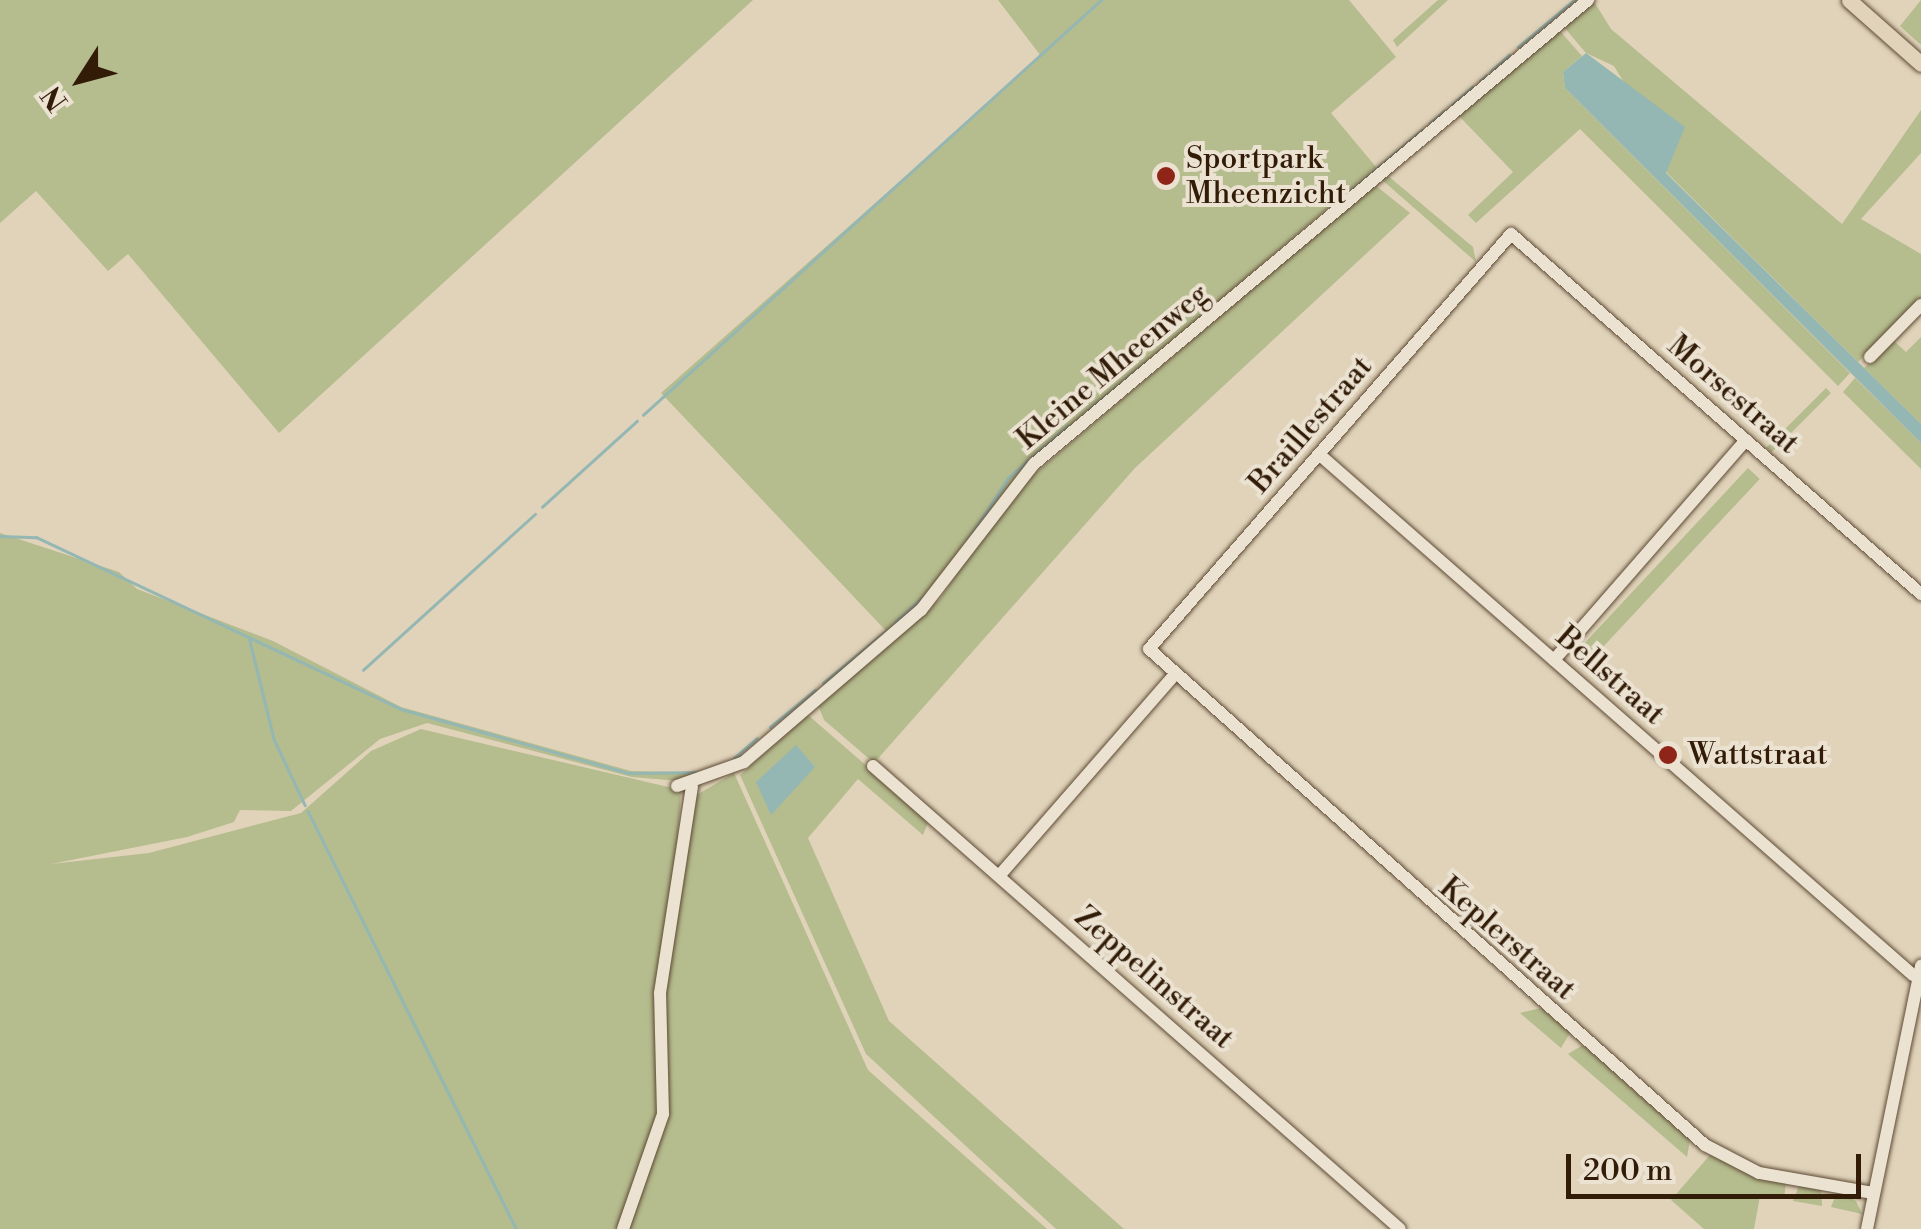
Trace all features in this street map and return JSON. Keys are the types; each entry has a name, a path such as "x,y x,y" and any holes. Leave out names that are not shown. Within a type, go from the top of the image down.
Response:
{"main road":[{"path":"1849,0 1921,64"}],"street":[{"name":"Kleine Mheenweg","path":"677,786 692,786 744,762 922,610 1034,464 1588,0"},
{"name":"Morsestraat","path":"1512,234 1921,594"},
{"name":"Braillestraat","path":"1148,649 1512,234"},
{"path":"1870,357 1921,305"},
{"path":"1554,660 1746,440"},
{"name":"Bellstraat","path":"1320,455 1917,970"},
{"name":"Keplerstraat","path":"1148,649 1172,678 1714,1152 1759,1172 1874,1194"},
{"path":"1000,876 1172,678"},
{"name":"Zeppelinstraat","path":"873,766 1400,1229"},
{"path":"623,1229 663,1114 660,993 692,786"},
{"path":"1867,1229 1917,970"}],"green space":[{"path":"0,0 753,0 279,433 128,254 108,271 36,191 0,223"},
{"path":"998,0 1349,0 1396,57 1331,113 1376,167 1031,461 944,583 889,634 661,393 1041,56"},
{"path":"1438,0 1448,0 1397,47 1393,40"},
{"path":"1593,0 1611,29 1842,224 1921,110 1921,153 1861,219 1921,254 1921,299 1858,362 1666,172 1668,155 1614,66 1586,53 1563,26"},
{"path":"1921,0 1921,45 1900,26"},
{"path":"1559,30 1582,56 1563,72 1565,88 1850,373 1838,386 1580,129 1476,223 1468,215 1513,172 1458,115"},
{"path":"1387,175 1473,247 1476,262 1381,179"},
{"path":"1375,185 1410,213 1135,468 874,763 824,720 818,705 940,599 1012,493"},
{"path":"1921,337 1921,424 1864,368 1893,340 1906,352"},
{"path":"1855,378 1921,443 1921,469 1843,392"},
{"path":"1826,388 1831,393 1772,452 1767,447"},
{"path":"1748,468 1760,479 1590,661 1578,650"},
{"path":"0,533 119,572 137,589 273,641 401,707 631,771 719,773 691,782 632,777 427,723 380,739 291,811 240,810 234,822 187,837 51,864 149,853 301,813 371,751 421,729 681,790 659,1122 620,1229 0,1229"},
{"path":"808,715 929,820 923,835 858,779 808,838 889,1021 1124,1229 1056,1229 866,1054 740,775"},
{"path":"734,773 868,1070 1047,1229 627,1229 665,1126 662,1007 695,796"},
{"path":"1541,1008 1570,1033 1561,1048 1520,1013"},
{"path":"1583,1045 1690,1140 1687,1157 1568,1054"},
{"path":"1710,1155 1786,1183 1784,1199 1760,1196 1754,1229 1704,1229 1671,1200"},
{"path":"1799,1186 1821,1190 1822,1206 1793,1201"},
{"path":"1837,1192 1856,1201 1862,1214 1831,1207"}],"water":[{"path":"1586,53 1685,127 1666,173 1921,424 1921,443 1565,88 1563,72"},
{"path":"796,745 815,767 771,815 756,782"}],"waterway":[{"path":"643,415 1101,0"},
{"path":"1518,47 1574,0"},
{"path":"1491,71 1509,55"},
{"path":"1480,81 1486,76"},
{"path":"1452,105 1472,87"},
{"path":"1430,123 1444,111"},
{"path":"1350,191 1422,130"},
{"path":"1087,411 1147,361"},
{"path":"542,507 637,421"},
{"path":"967,541 1008,478 1067,426"},
{"path":"363,670 535,514"},
{"path":"0,536 36,537 401,709 629,773 702,772"},
{"path":"895,622 922,598"},
{"path":"823,683 886,631"},
{"path":"249,637 274,739 305,805"},
{"path":"770,727 815,690"},
{"path":"734,758 757,738"},
{"path":"308,811 516,1229"}],"place":[{"name":"Sportpark Mheenzicht","path":"1166,176"},
{"name":"Wattstraat","path":"1668,755"}]}
